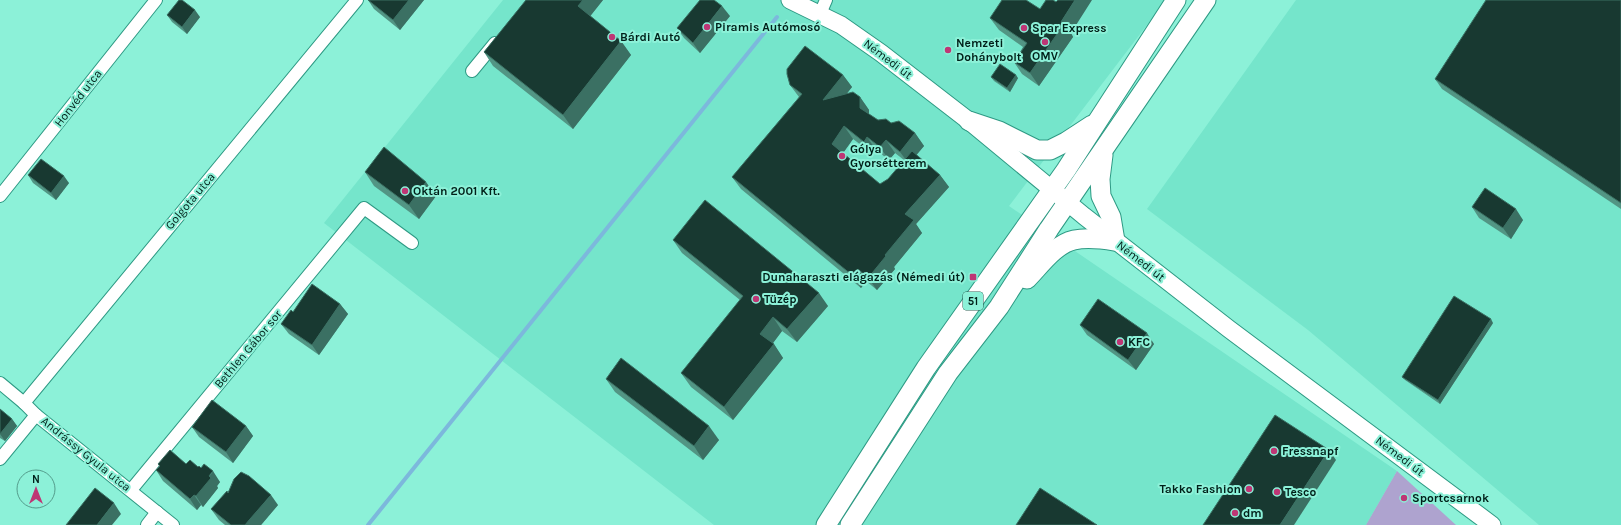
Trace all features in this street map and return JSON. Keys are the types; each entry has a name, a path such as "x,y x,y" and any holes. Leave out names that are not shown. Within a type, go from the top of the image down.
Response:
{"main road":[{"name":"Némedi út","path":"790,0 823,7 841,25 969,121 1067,203 1235,334 1492,525"},
{"name":"51","path":"826,525 926,368 1099,121 1176,0"},
{"name":"51","path":"850,525 948,373 999,307 1067,203 1206,0"},
{"path":"969,121 999,131 1037,150 1050,150 1066,142 1099,121"},
{"path":"999,307 1056,249 1074,240 1115,240 1111,217 1101,196 1100,180 1104,150"}],"street":[{"name":"Honvéd utca","path":"0,196 156,0"},
{"name":"Golgota utca","path":"24,403 357,0"},
{"path":"472,71 501,36"},
{"name":"Bethlen Gábor sor","path":"131,490 364,208 412,243"},
{"name":"Andrássy Gyula utca","path":"0,383 36,415 173,525"},
{"path":"0,459 36,415"},
{"path":"146,525 157,512"}],"shaded area":[{"path":"503,0 1166,0 1009,206 1397,471 1366,525 714,525 324,223"},
{"path":"1296,0 1621,0 1621,525 1539,525 1308,330 1147,209"},
{"name":"Sportcsarnok","path":"1397,471 1456,525 1366,525"}],"building":[{"path":"179,0 182,0 195,10 182,27 167,15"},
{"path":"368,0 409,0 393,20"},
{"path":"526,0 583,0 578,6 621,41 563,115 484,52"},
{"path":"700,0 714,0 722,6 693,43 677,28"},
{"path":"1002,0 1026,0 1040,9 1046,0 1053,0 1056,2 1058,0 1075,0 1061,22 1064,24 1030,73 1014,62 1027,43 990,18"},
{"path":"1486,0 1621,0 1621,203 1435,79"},
{"path":"805,46 843,75 823,100 853,92 860,97 860,108 878,120 886,119 891,123 899,121 915,133 900,152 886,140 880,147 867,137 864,142 844,126 832,144 880,184 888,179 912,151 940,175 905,214 914,220 868,278 858,269 852,275 732,177 802,94 790,85 787,69"},
{"path":"1000,64 1016,75 1007,88 991,77"},
{"path":"384,147 426,182 409,205 365,172"},
{"path":"41,159 64,176 51,193 28,175"},
{"path":"1485,188 1516,209 1503,228 1472,207"},
{"path":"705,200 819,293 787,329 773,317 760,334 774,344 724,407 681,373 743,296 673,240"},
{"path":"312,284 340,304 312,345 281,324 291,310 293,312"},
{"path":"1454,296 1491,319 1438,400 1402,377"},
{"path":"1098,299 1147,333 1128,360 1080,325"},
{"path":"621,358 709,426 694,446 606,379"},
{"path":"212,400 246,426 226,452 192,427"},
{"path":"0,409 12,419 0,434"},
{"name":"Tesco","path":"1275,415 1329,450 1280,525 1203,525"},
{"path":"170,450 186,464 190,460 198,467 199,466 201,468 204,464 213,471 209,476 211,478 196,496 194,495 190,499 156,470 160,466 158,464"},
{"path":"241,472 249,476 271,495 245,525 231,525 211,509 227,491 228,493 234,479"},
{"path":"95,488 114,503 97,525 66,525"},
{"path":"1040,488 1097,525 1016,525"}],"waterway":[{"path":"368,525 777,17"}],"place":[{"name":"Piramis Autómosó","path":"707,27"},
{"name":"Spar Express","path":"1024,28"},
{"name":"Bárdi Autó","path":"612,37"},
{"name":"OMV","path":"1045,42"},
{"name":"Nemzeti Dohánybolt","path":"948,50"},
{"name":"Gólya Gyorsétterem","path":"842,156"},
{"name":"Oktán 2001 Kft.","path":"405,191"},
{"name":"Dunaharaszti elágazás (Némedi út)","path":"973,277"},
{"name":"Tüzép","path":"756,299"},
{"name":"KFC","path":"1120,342"},
{"name":"Fressnapf","path":"1274,451"},
{"name":"Takko Fashion","path":"1249,489"},
{"name":"Tesco","path":"1277,492"},
{"name":"Sportcsarnok","path":"1404,498"},
{"name":"dm","path":"1235,513"}]}
